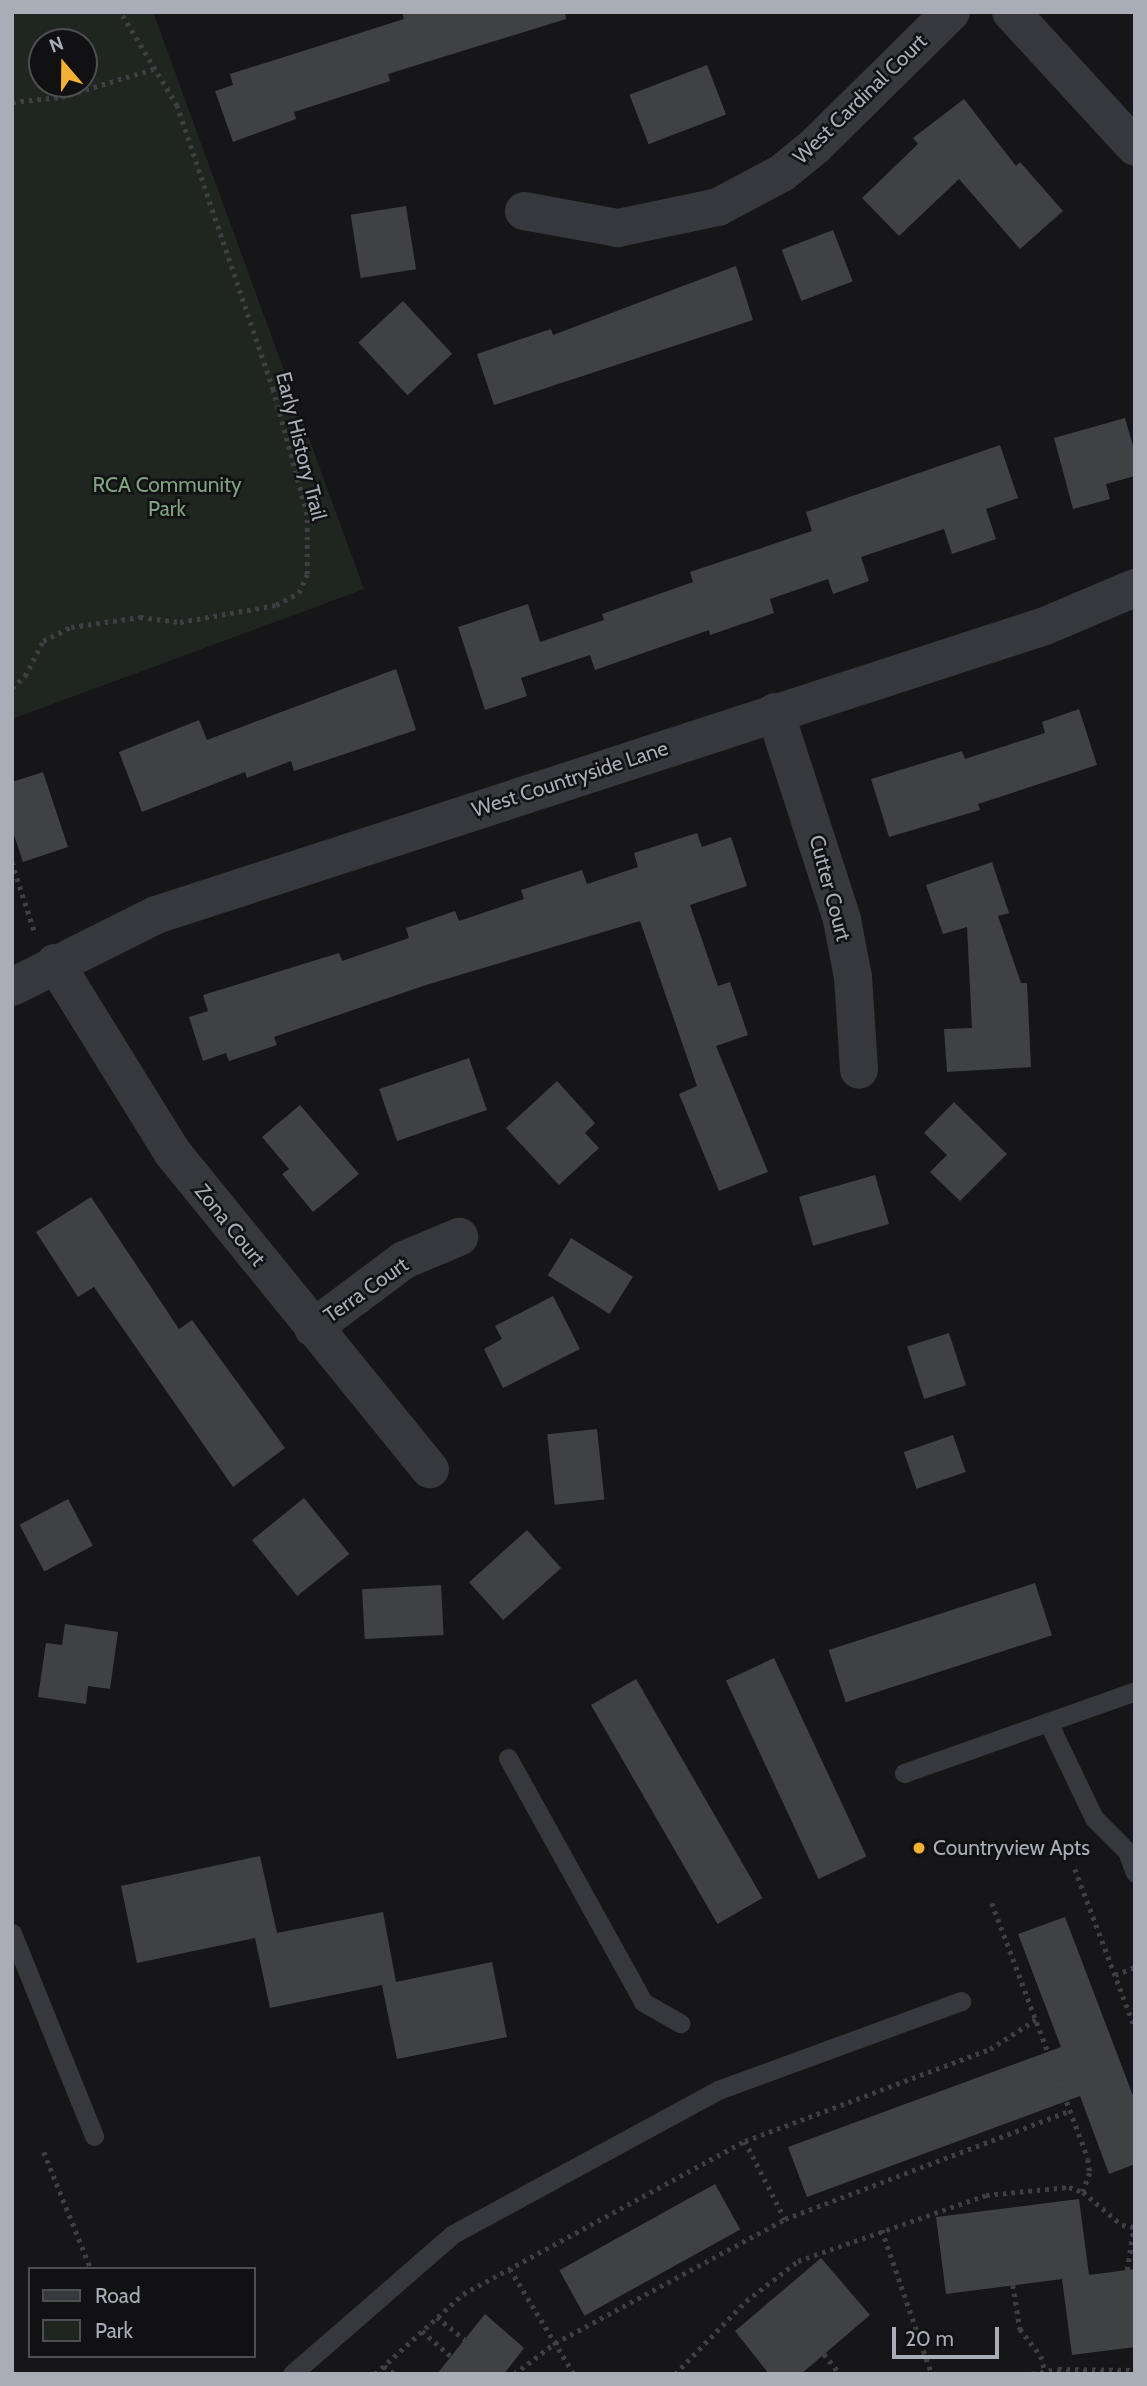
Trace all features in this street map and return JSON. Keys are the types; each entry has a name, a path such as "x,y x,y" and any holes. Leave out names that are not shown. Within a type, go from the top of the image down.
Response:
{"street":[{"name":"West Cardinal Court","path":"524,211 618,228 719,206 782,173 815,146 951,12"},
{"path":"1011,12 1135,147"},
{"name":"West Countryside Lane","path":"12,987 55,963 156,915 1045,626 1135,588"},
{"name":"Cutter Court","path":"775,712 842,920 853,977 859,1070"},
{"name":"Zona Court","path":"55,963 172,1152 430,1469"},
{"name":"Terra Court","path":"313,1328 404,1260 458,1237"}],"lane":[{"path":"904,1773 1135,1691"},
{"path":"1048,1722 1094,1818 1127,1851 1135,1873"},
{"path":"508,1758 643,2002 680,2023"},
{"path":"12,1933 93,2136"},
{"path":"292,2374 453,2234 718,2090 961,2001"}],"path":[{"name":"Early History Trail","path":"12,688 25,676 43,641 71,627 140,617 180,622 276,605 299,593 307,573 307,515 273,390 177,106 120,12"},
{"path":"12,102 61,97 154,69"},
{"path":"12,862 32,928 55,963"},
{"path":"1075,1869 1135,2028"},
{"path":"992,1903 1070,2111 1090,2173 1083,2192"},
{"path":"1115,1975 1135,1967"},
{"path":"375,2374 463,2294 745,2141 990,2049 1035,2020"},
{"path":"514,2374 555,2343 785,2220 1070,2111"},
{"path":"745,2141 785,2220"},
{"path":"44,2152 90,2267"},
{"path":"675,2374 746,2301 798,2261 986,2195 1069,2187 1083,2192 1122,2225 1134,2226 1127,2270"},
{"path":"882,2230 932,2374"},
{"path":"510,2269 574,2374"},
{"path":"1013,2285 1020,2329 1041,2356 1045,2371"},
{"path":"437,2318 465,2340"},
{"path":"422,2331 451,2356"},
{"path":"824,2354 840,2374"},
{"path":"384,2366 395,2374"},
{"path":"1032,2374 1045,2371 1135,2370"}],"green space":[{"name":"RCA Community Park","path":"12,12 153,12 364,589 12,719"}],"building":[{"path":"402,12 565,12 566,19 388,74 390,81 294,112 296,119 233,142 215,91 233,85 230,74 404,19"},
{"path":"707,65 726,114 649,144 630,95"},
{"path":"964,99 1016,166 1020,162 1063,211 1020,249 959,179 899,236 862,198 918,144 913,138"},
{"path":"406,206 416,269 361,278 351,215"},
{"path":"833,230 853,281 801,301 782,250"},
{"path":"736,266 753,320 494,405 477,354 551,329 553,335"},
{"path":"403,301 452,354 407,395 358,343"},
{"path":"1125,418 1135,453 1135,476 1106,484 1110,499 1073,509 1054,438"},
{"path":"1000,445 1018,498 986,509 996,539 952,554 944,529 861,557 869,581 833,594 828,579 770,599 774,613 710,635 709,630 595,670 590,655 521,678 527,696 485,710 458,627 528,604 540,642 604,620 602,614 693,582 690,572 812,531 806,512"},
{"path":"396,669 416,730 294,771 291,761 247,778 245,772 142,812 119,752 199,720 207,740"},
{"path":"1079,709 1097,765 978,804 980,810 889,837 871,779 962,751 965,759 1045,733 1042,722"},
{"path":"43,772 68,847 23,862 12,829 12,782"},
{"path":"697,833 702,847 731,837 747,886 690,905 718,986 730,982 748,1035 716,1046 768,1172 719,1191 679,1094 697,1086 640,921 426,985 274,1037 277,1045 229,1061 226,1053 203,1061 189,1017 208,1011 203,995 339,953 342,961 409,938 406,928 455,911 459,921 524,899 521,890 582,870 587,884 638,867 634,853"},
{"path":"992,862 1009,913 998,916 1021,983 1027,983 1031,1067 947,1072 944,1029 972,1028 967,927 943,934 926,885"},
{"path":"469,1058 487,1110 397,1141 379,1089"},
{"path":"557,1081 595,1123 585,1133 599,1148 559,1185 506,1128"},
{"path":"954,1102 1007,1154 960,1201 930,1172 947,1155 924,1133"},
{"path":"300,1105 359,1174 313,1212 282,1174 289,1169 262,1137"},
{"path":"875,1175 889,1224 813,1246 799,1197"},
{"path":"91,1197 179,1329 192,1320 285,1448 233,1487 94,1287 78,1297 36,1232"},
{"path":"571,1238 633,1277 610,1314 548,1275"},
{"path":"553,1296 580,1349 503,1388 484,1349 502,1339 495,1326"},
{"path":"949,1333 966,1385 924,1399 907,1347"},
{"path":"597,1429 604,1500 555,1505 547,1434"},
{"path":"953,1435 966,1472 917,1489 904,1452"},
{"path":"304,1498 349,1554 297,1596 252,1540"},
{"path":"68,1499 93,1546 44,1572 19,1525"},
{"path":"527,1530 561,1568 503,1620 469,1582"},
{"path":"1035,1583 1052,1635 846,1702 829,1650"},
{"path":"441,1585 444,1635 365,1639 362,1589"},
{"path":"65,1624 118,1632 110,1689 88,1686 86,1704 38,1697 46,1643 62,1645"},
{"path":"774,1658 867,1856 819,1879 726,1680"},
{"path":"636,1679 763,1898 717,1924 591,1705"},
{"path":"260,1856 277,1933 383,1912 396,1982 492,1962 507,2037 397,2059 382,1985 270,2008 255,1938 137,1963 121,1886"},
{"path":"1065,1917 1135,2101 1135,2164 1109,2174 1080,2096 807,2197 788,2147 1061,2047 1018,1934"},
{"path":"715,2184 740,2229 585,2316 559,2270"},
{"path":"1079,2199 1089,2275 1135,2269 1135,2347 1072,2355 1062,2279 946,2294 936,2217"},
{"path":"821,2258 870,2315 801,2374 769,2374 735,2331"},
{"path":"485,2314 524,2348 504,2374 437,2374"}],"place":[{"name":"Countryview Apts","path":"919,1848"}]}
